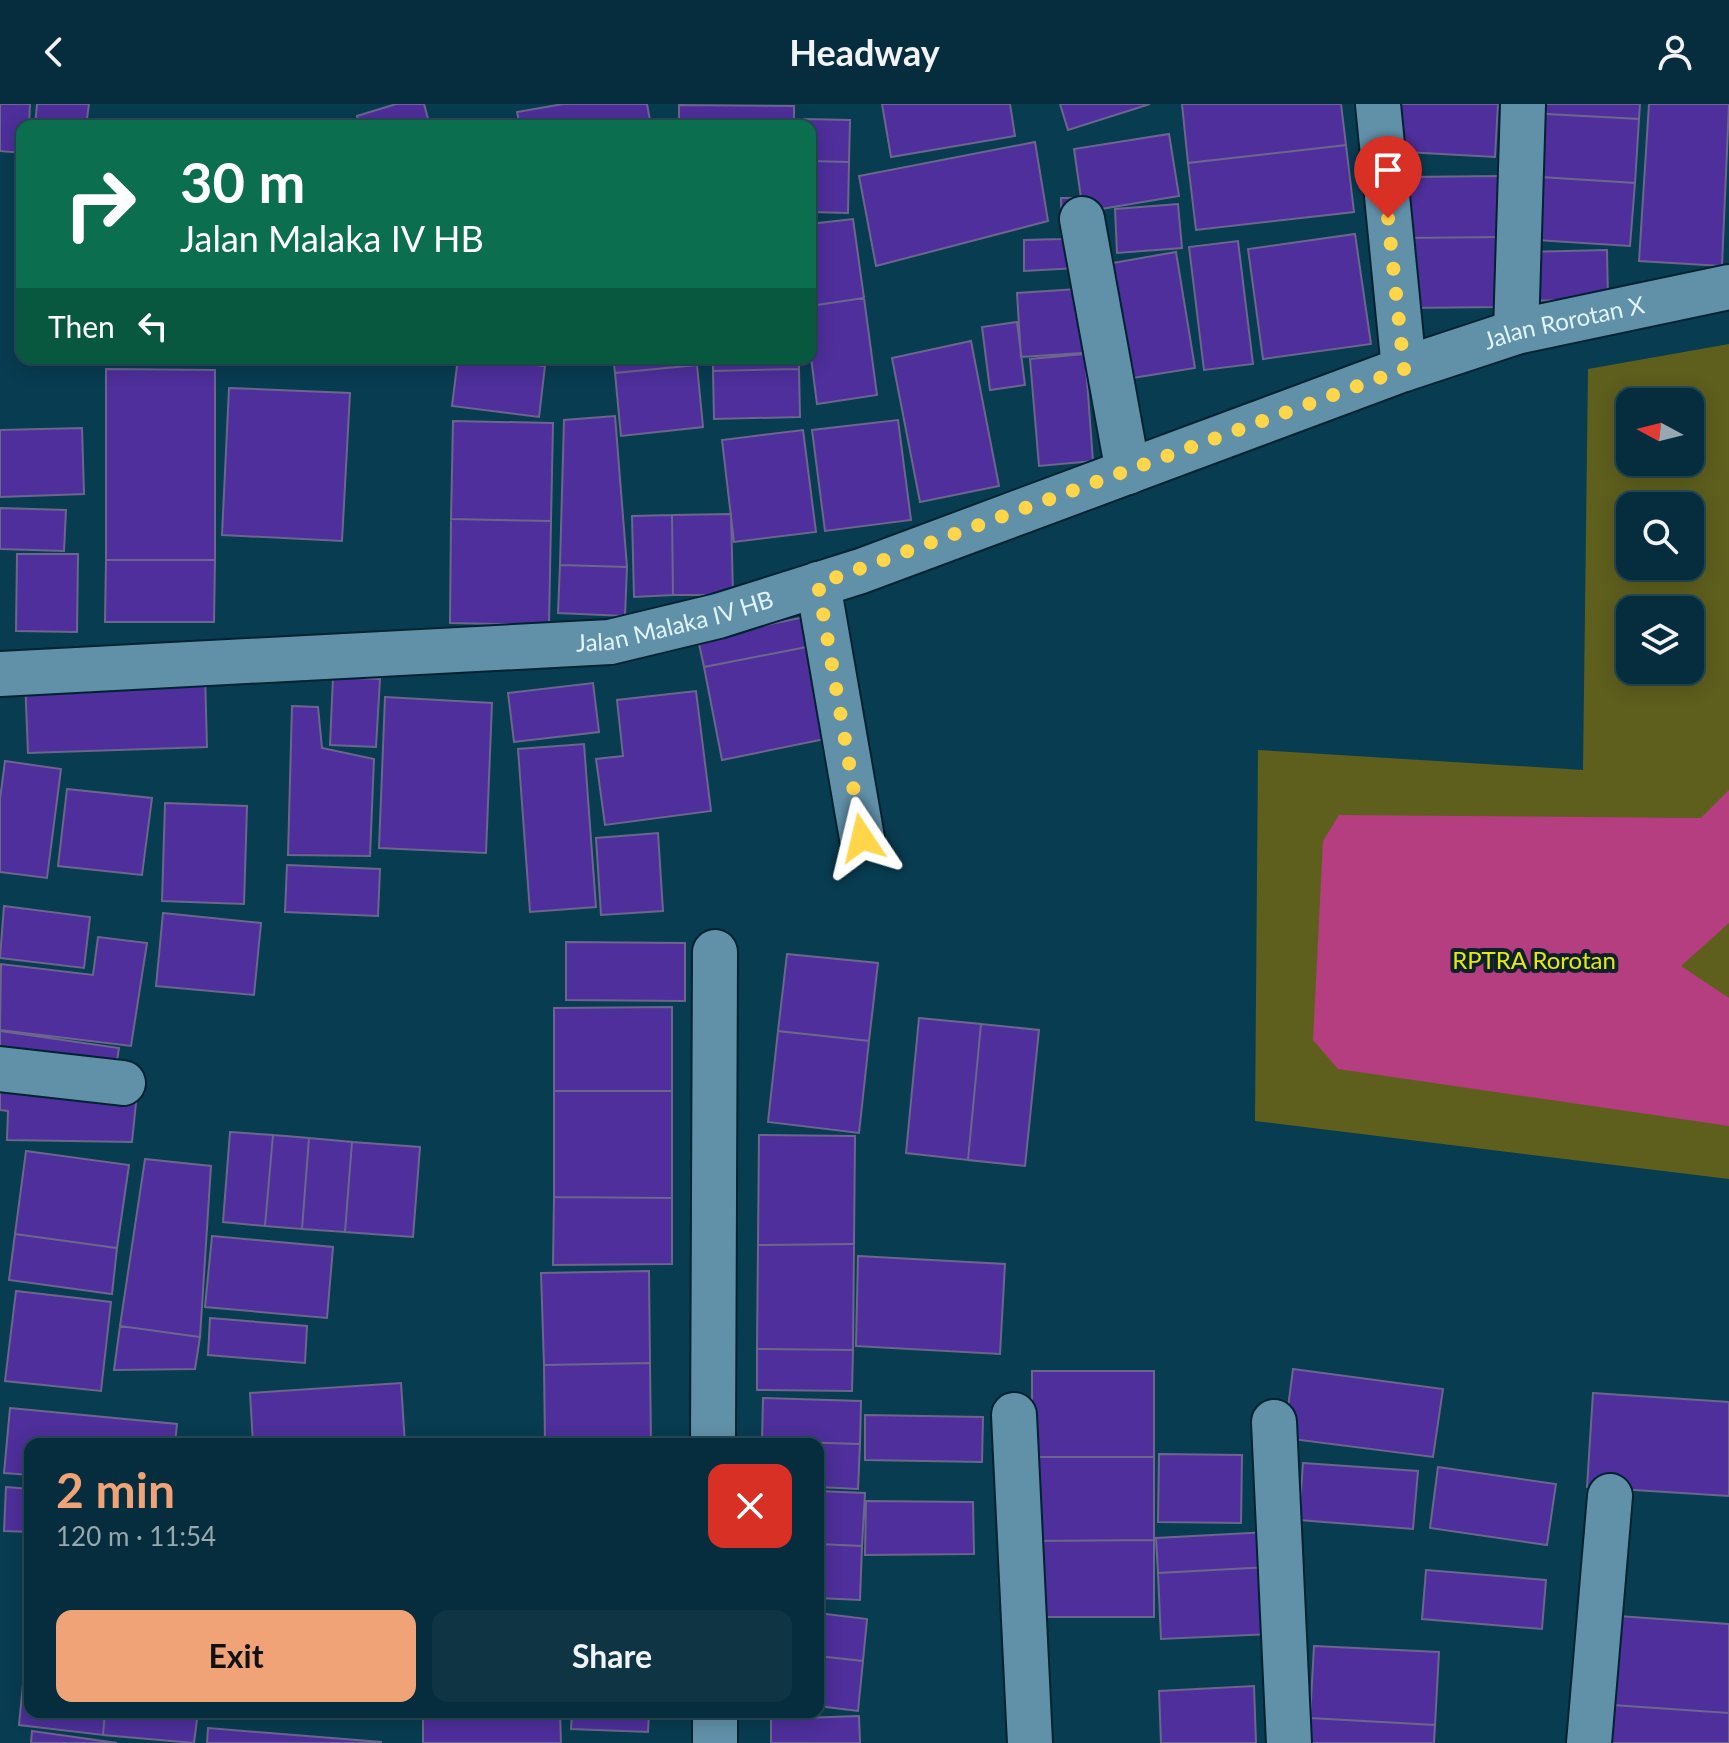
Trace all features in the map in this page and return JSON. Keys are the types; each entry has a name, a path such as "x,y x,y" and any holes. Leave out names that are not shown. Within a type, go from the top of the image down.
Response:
{"street":[{"path":"1378,104 1404,369"},
{"path":"1516,332 1523,104"},
{"path":"1082,219 1128,472"},
{"name":"Jalan Rorotan X","path":"1404,369 1516,332 1729,287"},
{"name":"Jalan Malaka IV HB","path":"0,674 610,642 718,616 818,584 1404,369"},
{"path":"818,584 862,838"},
{"path":"713,1438 715,952"},
{"path":"0,1069 123,1083"},
{"path":"1014,1415 1030,1743"},
{"path":"1274,1422 1289,1743"},
{"path":"1589,1743 1610,1496"},
{"path":"715,1718 715,1743"}],"green space":[{"name":"RPTRA Rorotan","path":"1729,344 1729,1179 1255,1121 1258,750 1583,770 1588,369"}],"shaded area":[{"path":"1729,790 1729,923 1681,966 1729,998 1729,1126 1338,1069 1313,1040 1323,841 1339,815 1701,818"}],"building":[{"path":"0,104 30,104 29,120 16,120 16,152 0,151"},
{"path":"37,104 89,104 87,120 36,120"},
{"path":"396,104 424,104 428,120 358,120 357,116"},
{"path":"563,104 647,104 650,120 519,120 517,112"},
{"path":"882,104 1010,104 1015,136 891,157"},
{"path":"1060,104 1150,104 1068,130"},
{"path":"1182,104 1341,104 1346,145 1188,163"},
{"path":"1391,104 1498,104 1495,157 1388,151"},
{"path":"1529,104 1640,104 1639,119 1528,113"},
{"path":"1649,104 1729,104 1722,266 1639,261"},
{"path":"679,105 794,106 794,120 679,120"},
{"path":"1528,113 1639,119 1635,183 1525,176"},
{"path":"804,119 850,120 849,162 816,161 816,120"},
{"path":"1169,134 1179,196 1083,212 1074,149"},
{"path":"1035,142 1048,221 876,266 859,176"},
{"path":"1346,145 1354,212 1196,230 1188,163"},
{"path":"816,161 849,162 848,213 816,212"},
{"path":"1501,176 1502,237 1406,238 1405,177"},
{"path":"1525,176 1635,183 1630,246 1520,239"},
{"path":"1061,198 1077,198 1078,268 1024,271 1024,240 1062,239"},
{"path":"1178,204 1182,248 1117,253 1115,209"},
{"path":"853,219 864,298 816,305 816,223"},
{"path":"1355,234 1371,344 1263,359 1248,249"},
{"path":"1502,237 1502,307 1406,308 1406,238"},
{"path":"1238,241 1253,364 1204,370 1189,247"},
{"path":"1607,250 1608,299 1525,301 1524,252"},
{"path":"1176,252 1195,368 1126,379 1107,264"},
{"path":"1093,288 1097,352 1021,357 1017,293"},
{"path":"864,298 877,395 817,404 812,364 816,364 816,305"},
{"path":"1017,322 1025,385 990,390 982,327"},
{"path":"971,341 999,486 920,502 892,358"},
{"path":"1085,354 1093,461 1039,466 1030,359"},
{"path":"457,364 545,366 539,417 452,406"},
{"path":"614,364 697,365 615,373"},
{"path":"713,364 799,364 799,369 713,371"},
{"path":"697,365 703,427 621,436 615,373"},
{"path":"106,369 215,370 215,560 106,560"},
{"path":"799,369 800,417 714,419 713,371"},
{"path":"229,388 350,393 342,541 222,535"},
{"path":"615,416 627,567 560,565 564,420"},
{"path":"898,420 911,520 825,531 812,430"},
{"path":"453,421 553,423 551,521 451,519"},
{"path":"82,428 84,494 0,497 0,430"},
{"path":"803,430 816,532 734,542 722,440"},
{"path":"0,508 66,510 64,551 0,549"},
{"path":"731,514 733,595 673,595 672,515"},
{"path":"672,515 673,595 634,597 632,516"},
{"path":"451,519 551,521 549,625 450,623"},
{"path":"17,554 78,554 77,632 16,631"},
{"path":"106,560 215,560 214,622 105,622"},
{"path":"560,565 627,567 625,616 558,613"},
{"path":"805,617 812,646 704,667 698,639"},
{"path":"812,646 830,738 722,760 704,667"},
{"path":"205,673 207,747 28,753 25,679"},
{"path":"333,677 380,679 376,747 330,745"},
{"path":"593,683 599,732 514,742 508,693"},
{"path":"696,691 711,811 605,825 596,759 623,756 617,700"},
{"path":"385,697 492,703 486,853 379,848"},
{"path":"292,706 318,707 322,748 374,759 370,856 288,855"},
{"path":"584,744 596,907 530,912 518,749"},
{"path":"5,761 61,769 47,878 0,872 0,799"},
{"path":"67,789 152,798 142,875 58,866"},
{"path":"165,803 247,806 244,904 162,901"},
{"path":"658,833 663,911 601,915 596,838"},
{"path":"287,865 380,869 378,916 285,912"},
{"path":"4,906 90,917 84,968 0,958"},
{"path":"163,913 261,923 254,995 156,986"},
{"path":"98,937 147,943 131,1046 0,1030 1,964 93,975"},
{"path":"566,942 685,943 685,1001 566,1000"},
{"path":"787,954 878,963 869,1041 778,1031"},
{"path":"672,1007 672,1091 554,1091 554,1008"},
{"path":"919,1018 981,1024 968,1160 906,1153"},
{"path":"981,1024 1039,1030 1025,1166 968,1160"},
{"path":"0,1031 119,1048 114,1080 0,1065"},
{"path":"778,1031 869,1041 859,1133 768,1122"},
{"path":"0,1073 137,1093 132,1142 7,1140 8,1111 0,1110"},
{"path":"554,1091 672,1091 672,1198 554,1197"},
{"path":"230,1132 273,1135 265,1226 223,1222"},
{"path":"273,1135 309,1138 302,1229 265,1226"},
{"path":"759,1135 855,1136 854,1244 758,1245"},
{"path":"309,1138 352,1142 345,1232 302,1229"},
{"path":"352,1142 420,1147 413,1237 345,1232"},
{"path":"26,1151 129,1165 117,1248 15,1234"},
{"path":"145,1159 211,1166 200,1337 120,1326"},
{"path":"554,1197 672,1198 672,1264 553,1265"},
{"path":"15,1234 117,1248 112,1294 9,1280"},
{"path":"212,1236 333,1247 327,1318 205,1307"},
{"path":"854,1244 853,1350 757,1349 758,1245"},
{"path":"858,1256 1005,1264 1000,1354 856,1346"},
{"path":"649,1271 650,1363 544,1365 541,1273"},
{"path":"16,1291 111,1302 101,1391 5,1381"},
{"path":"210,1318 307,1326 305,1363 208,1355"},
{"path":"120,1326 200,1337 195,1369 114,1370"},
{"path":"757,1349 853,1350 852,1391 757,1390"},
{"path":"650,1363 651,1438 545,1438 544,1365"},
{"path":"1293,1369 1443,1389 1433,1457 1284,1438"},
{"path":"1032,1371 1154,1371 1154,1457 1032,1457"},
{"path":"401,1383 405,1438 253,1438 250,1393"},
{"path":"1593,1393 1729,1402 1729,1496 1587,1487"},
{"path":"763,1398 861,1401 860,1444 824,1443 824,1438 762,1438"},
{"path":"10,1408 177,1424 176,1438 24,1438 24,1475 4,1473"},
{"path":"865,1415 983,1417 982,1462 865,1460"},
{"path":"824,1443 860,1444 858,1489 824,1487"},
{"path":"1159,1454 1242,1455 1241,1523 1158,1522"},
{"path":"1032,1457 1154,1457 1154,1540 1031,1541"},
{"path":"1303,1463 1418,1471 1413,1529 1299,1520"},
{"path":"1438,1467 1556,1484 1547,1545 1430,1528"},
{"path":"6,1487 24,1488 24,1532 4,1531"},
{"path":"824,1491 865,1493 862,1546 824,1544"},
{"path":"866,1501 973,1502 974,1554 865,1555"},
{"path":"1268,1532 1269,1567 1158,1573 1156,1538"},
{"path":"1154,1540 1154,1617 1032,1617 1031,1541"},
{"path":"824,1544 862,1546 860,1600 824,1598"},
{"path":"1269,1567 1273,1634 1161,1639 1158,1573"},
{"path":"1426,1570 1546,1580 1542,1629 1422,1619"},
{"path":"824,1614 867,1619 863,1661 824,1657"},
{"path":"1605,1615 1729,1624 1729,1713 1598,1704"},
{"path":"1314,1646 1439,1652 1435,1725 1310,1718"},
{"path":"824,1657 863,1661 858,1711 824,1707"},
{"path":"24,1674 24,1718 104,1718 103,1735 19,1725"},
{"path":"1254,1686 1256,1743 1161,1743 1159,1691"},
{"path":"1598,1704 1729,1713 1729,1743 1595,1743"},
{"path":"859,1716 860,1743 771,1743 771,1719"},
{"path":"104,1718 197,1718 194,1743 103,1735"},
{"path":"423,1718 560,1718 561,1743 423,1743"},
{"path":"572,1718 649,1718 648,1732 571,1729"},
{"path":"1310,1718 1435,1725 1434,1743 1309,1743"},
{"path":"208,1728 381,1742 381,1743 207,1743"},
{"path":"32,1731 117,1743 31,1743"}],"route":[{"path":"862,838 818,584 861,571 1404,369 1388,218"}]}
